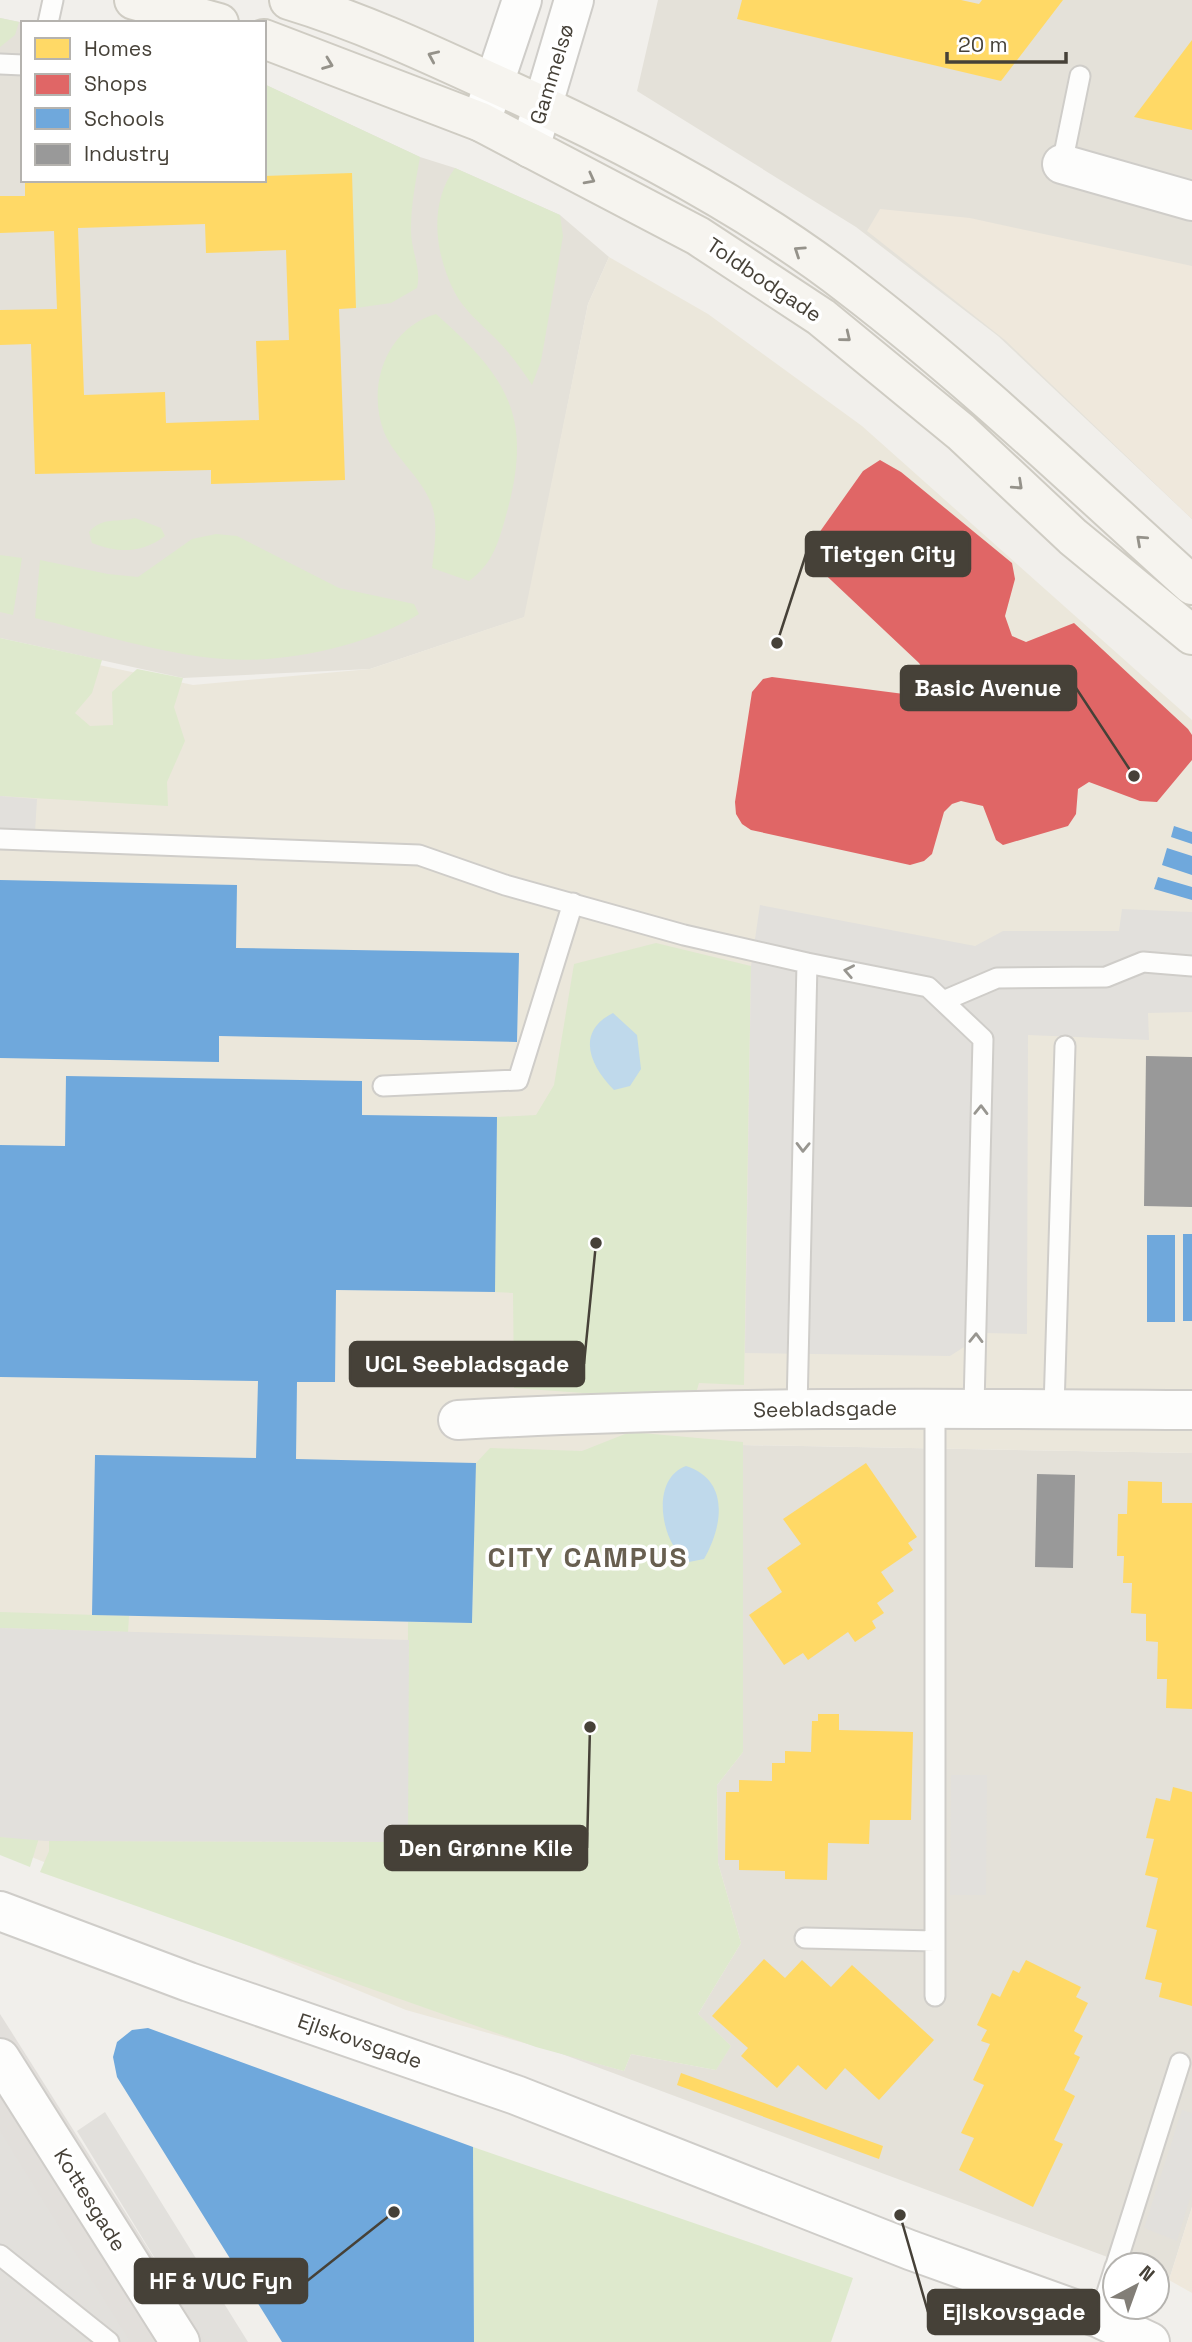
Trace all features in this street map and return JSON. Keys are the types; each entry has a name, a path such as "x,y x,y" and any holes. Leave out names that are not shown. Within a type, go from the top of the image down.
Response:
{"main road":[{"path":"134,0 212,21"},
{"name":"Toldbodgade","path":"289,0 353,19 543,104 724,201 849,285 950,367 1192,585"},
{"name":"Toldbodgade","path":"266,40 481,122 698,236 821,317 961,432 1073,537 1192,635"}],"street":[{"path":"481,122 523,0"},
{"name":"Gammelsø","path":"530,148 574,0"},
{"path":"1062,164 1192,201"},
{"name":"Seebladsgade","path":"458,1420 598,1412 974,1406 1192,1410"},
{"name":"Ejlskovsgade","path":"0,1911 189,1982 516,2095 911,2250 1099,2318 1150,2342"},
{"name":"Kottesgade","path":"5,2076 180,2342"}],"lane":[{"path":"48,21 53,0"},
{"path":"0,64 21,65"},
{"path":"1062,164 1080,76"},
{"path":"0,839 419,855 505,885 684,935 928,987 983,1039 974,1406"},
{"path":"383,1086 518,1080 573,903"},
{"path":"797,1409 807,962"},
{"path":"943,1001 997,978 1106,977 1143,962 1192,966"},
{"path":"1054,1408 1065,1046"},
{"path":"935,1407 935,1996"},
{"path":"806,1938 934,1941"},
{"path":"1120,2251 1180,2063"},
{"path":"0,2255 110,2342"},
{"path":"1099,2318 1101,2312"}],"shaded area":[{"path":"658,0 1192,0 1192,519 998,336 856,227 637,91"},
{"path":"0,18 21,22 21,182 266,182 266,85 420,157 455,168 560,215 609,257 588,304 525,617 370,669 183,678 0,638"},
{"path":"880,209 970,218 1192,266 1192,519 1005,340 867,231"},
{"path":"609,257 708,314 862,426 1192,720 1192,1453 741,1445 743,1752 717,1785 718,1863 741,1943 698,2014 731,2046 716,2070 631,2054 624,2071 406,2010 0,1844 0,644 193,685 370,669 524,617 588,304"},
{"path":"0,796 37,799 35,832 0,830"},
{"path":"760,905 975,946 1003,931 1119,931 1122,909 1192,912 1192,1012 1148,1013 1149,1040 1028,1035 1027,1334 986,1333 950,1356 745,1353 751,966"},
{"path":"741,1445 1192,1453 1192,2207 1171,2274 1171,2251 1101,2251 1101,2255 554,2051 624,2071 631,2054 716,2070 698,2014 741,1943 718,1863 717,1785 743,1752"},
{"path":"0,1628 409,1640 408,1842 45,1841 0,1837"},
{"path":"951,1775 987,1775 986,1895 950,1895"},
{"path":"0,2014 33,2066 207,2342 0,2342"},
{"path":"1182,2110 1192,2113 1192,2191 1177,2241 1144,2228"},
{"path":"105,2112 248,2342 206,2342 77,2131"},
{"path":"0,2131 130,2342 0,2342"},
{"path":"1192,2207 1192,2293 1171,2281"}],"green space":[{"path":"0,18 19,22 15,35 0,47"},
{"path":"266,85 420,157 411,228 418,273 417,288 391,303 356,308 352,174 266,176"},
{"path":"455,168 560,215 563,236 541,361 532,385 505,349 463,305 448,278 439,246 438,214 446,182"},
{"path":"436,314 481,358 497,379 515,424 517,450 514,479 504,522 490,559 469,581 432,568 435,531 433,509 424,489 389,442 379,414 380,378 393,345 419,321"},
{"path":"135,518 161,528 165,536 147,546 129,550 111,549 92,543 89,532 94,527 111,521"},
{"path":"216,534 237,536 339,588 414,604 419,614 350,644 299,655 247,660 176,653 35,618 40,560 108,574 138,577 192,539"},
{"path":"0,555 22,558 13,615 0,612"},
{"path":"0,638 102,660 92,693 75,713 90,726 113,725 112,692 137,669 183,678 174,707 185,741 167,782 168,806 0,796"},
{"path":"656,943 751,966 744,1385 699,1383 696,1393 583,1393 514,1388 513,1293 495,1292 497,1117 536,1115 554,1085 574,964"},
{"path":"630,1432 743,1442 743,1752 717,1785 718,1863 741,1943 698,2014 731,2046 716,2070 631,2054 624,2071 536,2047 40,1872 49,1851 49,1841 407,1842 408,1622 472,1623 476,1463 490,1448 582,1451"},
{"path":"0,1612 129,1616 128,1632 0,1628"},
{"path":"0,1837 39,1838 30,1867 0,1855"},
{"path":"473,2147 853,2278 831,2342 474,2342"}],"water":[{"path":"613,1013 637,1035 641,1069 630,1086 614,1090 598,1071 590,1050 590,1039 594,1030"},
{"path":"686,1466 710,1482 719,1505 715,1533 704,1559 689,1562 673,1545 663,1512 669,1480"}],"building: Homes":[{"path":"742,0 961,0 979,4 982,0 1063,0 1001,81 737,19"},
{"path":"1192,40 1192,130 1134,117"},
{"path":"352,173 356,308 339,309 345,480 211,484 211,470 35,474 31,344 0,345 0,310 57,309 54,231 0,233 0,196 25,196 25,182 266,182 266,176","holes":["205,224 206,253 286,250 289,340 256,341 259,420 166,423 165,392 84,395 78,228"]},
{"path":"866,1463 917,1537 908,1543 913,1550 881,1572 894,1591 877,1603 884,1613 872,1621 876,1628 855,1642 848,1632 808,1660 803,1653 784,1665 749,1615 782,1592 767,1568 801,1544 783,1519"},
{"path":"1128,1481 1162,1482 1162,1503 1192,1503 1192,1709 1166,1708 1167,1679 1157,1679 1158,1642 1146,1641 1146,1614 1131,1613 1132,1583 1123,1583 1124,1556 1117,1556 1118,1514 1127,1514"},
{"path":"818,1714 839,1714 839,1730 913,1732 911,1820 870,1820 869,1844 828,1843 827,1880 785,1879 785,1871 739,1870 739,1860 725,1860 726,1792 739,1792 739,1780 772,1781 772,1763 785,1763 785,1751 811,1752 812,1721 818,1721"},
{"path":"1173,1787 1192,1792 1192,2006 1159,1997 1162,1983 1145,1979 1157,1930 1146,1927 1158,1878 1145,1875 1154,1839 1146,1838 1156,1798 1170,1801"},
{"path":"764,1959 785,1978 802,1960 831,1987 852,1965 934,2040 879,2100 845,2068 826,2090 798,2065 777,2088 741,2056 748,2048 712,2016"},
{"path":"1026,1960 1081,1987 1076,1997 1088,2003 1074,2031 1083,2036 1074,2054 1080,2057 1064,2090 1075,2096 1054,2140 1063,2144 1033,2207 959,2170 974,2138 961,2133 984,2085 973,2080 990,2044 981,2041 987,2030 977,2025 992,1993 1000,1997 1013,1970 1019,1973"},
{"path":"681,2073 883,2146 879,2159 677,2085"}],"building: Shops":[{"path":"880,460 901,472 1012,563 1015,579 1005,616 1012,636 1026,642 1074,623 1188,729 1192,735 1192,760 1157,802 1140,801 1089,782 1078,789 1076,814 1068,826 1003,845 996,840 983,806 961,801 952,804 944,812 932,854 924,861 910,865 751,830 742,824 736,814 735,802 752,692 763,679 772,677 904,694 916,692 922,684 925,672 919,663 814,564 811,553 814,540 863,471"}],"building: Schools":[{"path":"1174,826 1192,832 1192,844 1171,837"},
{"path":"1167,848 1192,856 1192,875 1162,865"},
{"path":"1158,877 1192,887 1192,900 1154,889"},
{"path":"0,880 237,885 236,948 519,953 517,1042 219,1036 219,1062 0,1058"},
{"path":"66,1076 362,1081 362,1115 497,1117 495,1292 336,1290 335,1382 297,1382 296,1459 476,1463 472,1623 92,1615 95,1455 256,1458 258,1381 0,1377 0,1145 65,1146"},
{"path":"1183,1234 1192,1234 1192,1321 1183,1321"},
{"path":"1147,1235 1175,1235 1175,1322 1147,1322"},
{"path":"148,2028 473,2147 474,2342 282,2342 117,2077 113,2057 117,2042 132,2030"}],"building: Industry":[{"path":"1146,1056 1192,1057 1192,1207 1144,1206"},
{"path":"1037,1474 1075,1475 1073,1568 1035,1567"}],"place":[{"name":"Tietgen City","path":"777,643"},
{"name":"Basic Avenue","path":"1134,776"},
{"name":"UCL Seebladsgade","path":"596,1243"},
{"name":"Den Grønne Kile","path":"590,1727"},
{"name":"HF & VUC Fyn","path":"394,2212"},
{"name":"Ejlskovsgade","path":"900,2215"}],"district":[{"name":"CITY CAMPUS","path":"588,1557"}]}
